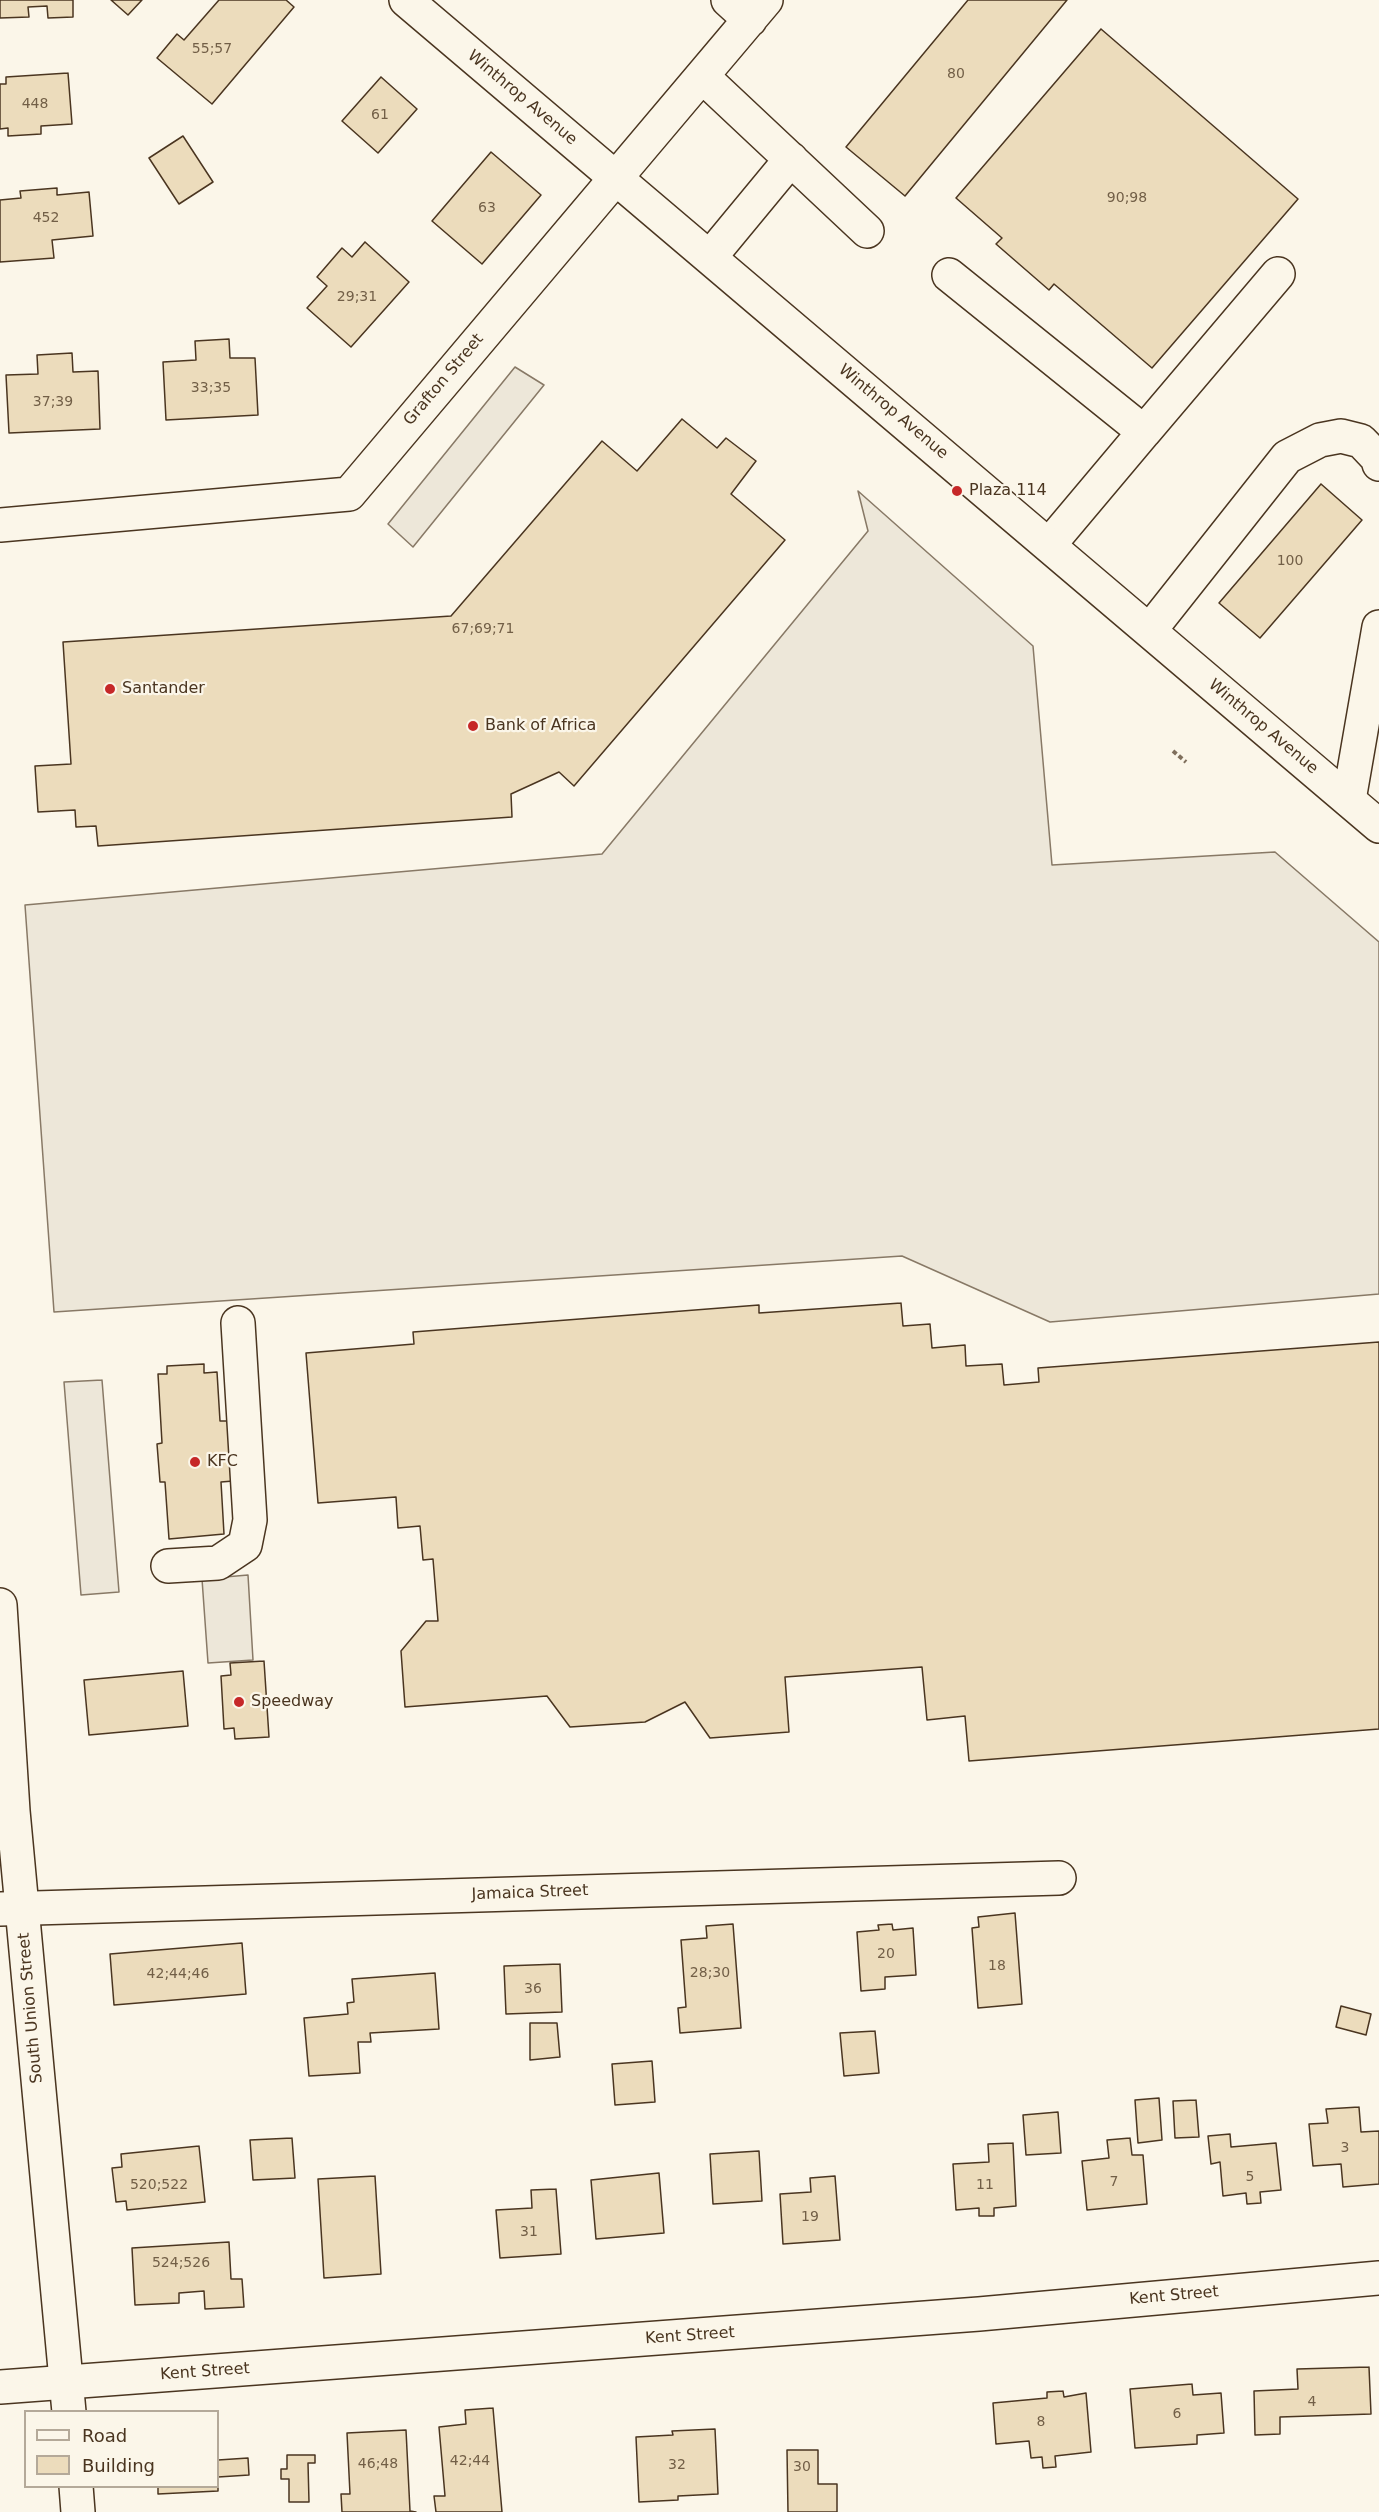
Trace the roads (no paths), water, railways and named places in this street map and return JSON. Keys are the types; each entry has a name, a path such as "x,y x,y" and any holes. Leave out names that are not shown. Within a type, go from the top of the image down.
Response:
{"street":[{"name":"Winthrop Avenue","path":"406,0 1379,826"},
{"name":"Grafton Street","path":"0,525 349,494 702,76 748,7"},
{"path":"702,76 867,231"},
{"path":"710,257 790,159"},
{"path":"1049,545 1278,273"},
{"path":"949,275 1144,432"},
{"path":"1150,630 1287,457 1320,440 1341,436 1361,441 1378,459 1379,464"},
{"path":"1349,800 1379,627"},
{"path":"168,1566 218,1563 245,1545 250,1520 238,1323"},
{"name":"South Union Street","path":"0,1605 13,1811 11,1908 67,2397"},
{"name":"Jamaica Street","path":"11,1908 1059,1878"},
{"name":"Kent Street","path":"0,2387 67,2397 1379,2278"},
{"path":"76,2488 78,2512"}],"place":[{"name":"Plaza 114","path":"957,491"},
{"name":"Santander","path":"110,689"},
{"name":"Bank of Africa","path":"473,726"},
{"name":"KFC","path":"195,1462"},
{"name":"Speedway","path":"239,1702"}]}
